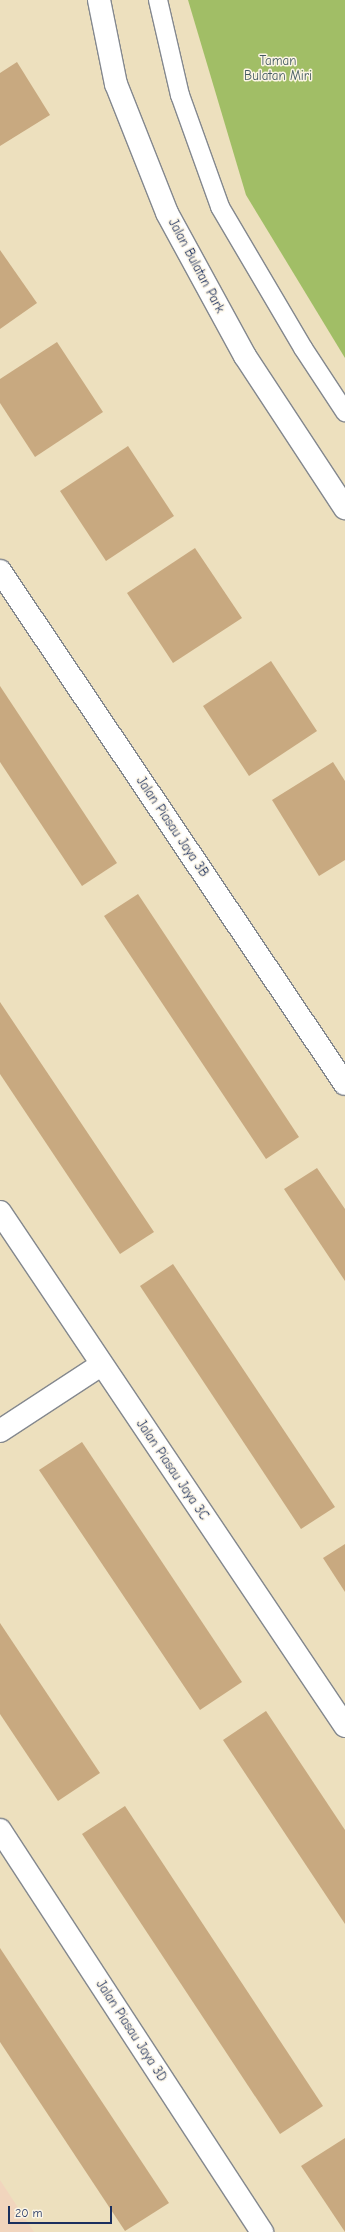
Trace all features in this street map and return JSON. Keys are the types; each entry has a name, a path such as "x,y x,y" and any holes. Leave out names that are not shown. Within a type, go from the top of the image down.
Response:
{"street":[{"name":"Jalan Bulatan Park","path":"100,0 116,84 167,213 245,356 345,508"},
{"name":"Jalan Piasau Jaya 3B","path":"0,570 345,1084"},
{"name":"Jalan Piasau Jaya 3C","path":"0,1212 101,1365 345,1726"},
{"path":"0,1431 101,1365"},
{"name":"Jalan Piasau Jaya 3D","path":"0,1830 262,2232"}],"lane":[{"path":"158,0 180,95 220,207 303,348 345,412"}],"shaded area":[{"path":"0,2180 34,2232 0,2232"}],"green space":[{"name":"Taman Bulatan Miri","path":"188,0 345,0 345,358 246,195"}],"building":[{"path":"17,62 50,115 0,146 0,73"},
{"path":"0,250 37,303 0,329"},
{"path":"57,342 103,412 35,457 0,403 0,379"},
{"path":"128,446 174,516 106,561 60,491"},
{"path":"195,548 242,618 173,663 127,593"},
{"path":"271,661 317,731 249,776 203,706"},
{"path":"0,686 117,863 82,886 0,762"},
{"path":"333,762 345,781 345,860 319,876 272,800"},
{"path":"138,894 299,1137 266,1159 104,916"},
{"path":"0,1002 154,1232 120,1254 0,1074"},
{"path":"317,1168 345,1209 345,1281 284,1189"},
{"path":"173,1264 335,1507 301,1529 140,1286"},
{"path":"82,1442 242,1682 200,1710 39,1470"},
{"path":"345,1544 345,1592 323,1558"},
{"path":"0,1623 100,1773 58,1801 0,1714"},
{"path":"266,1711 345,1830 345,1924 223,1740"},
{"path":"125,1806 323,2106 280,2134 82,1834"},
{"path":"0,1948 169,2203 125,2231 0,2042"},
{"path":"345,2138 345,2232 301,2166"}]}
